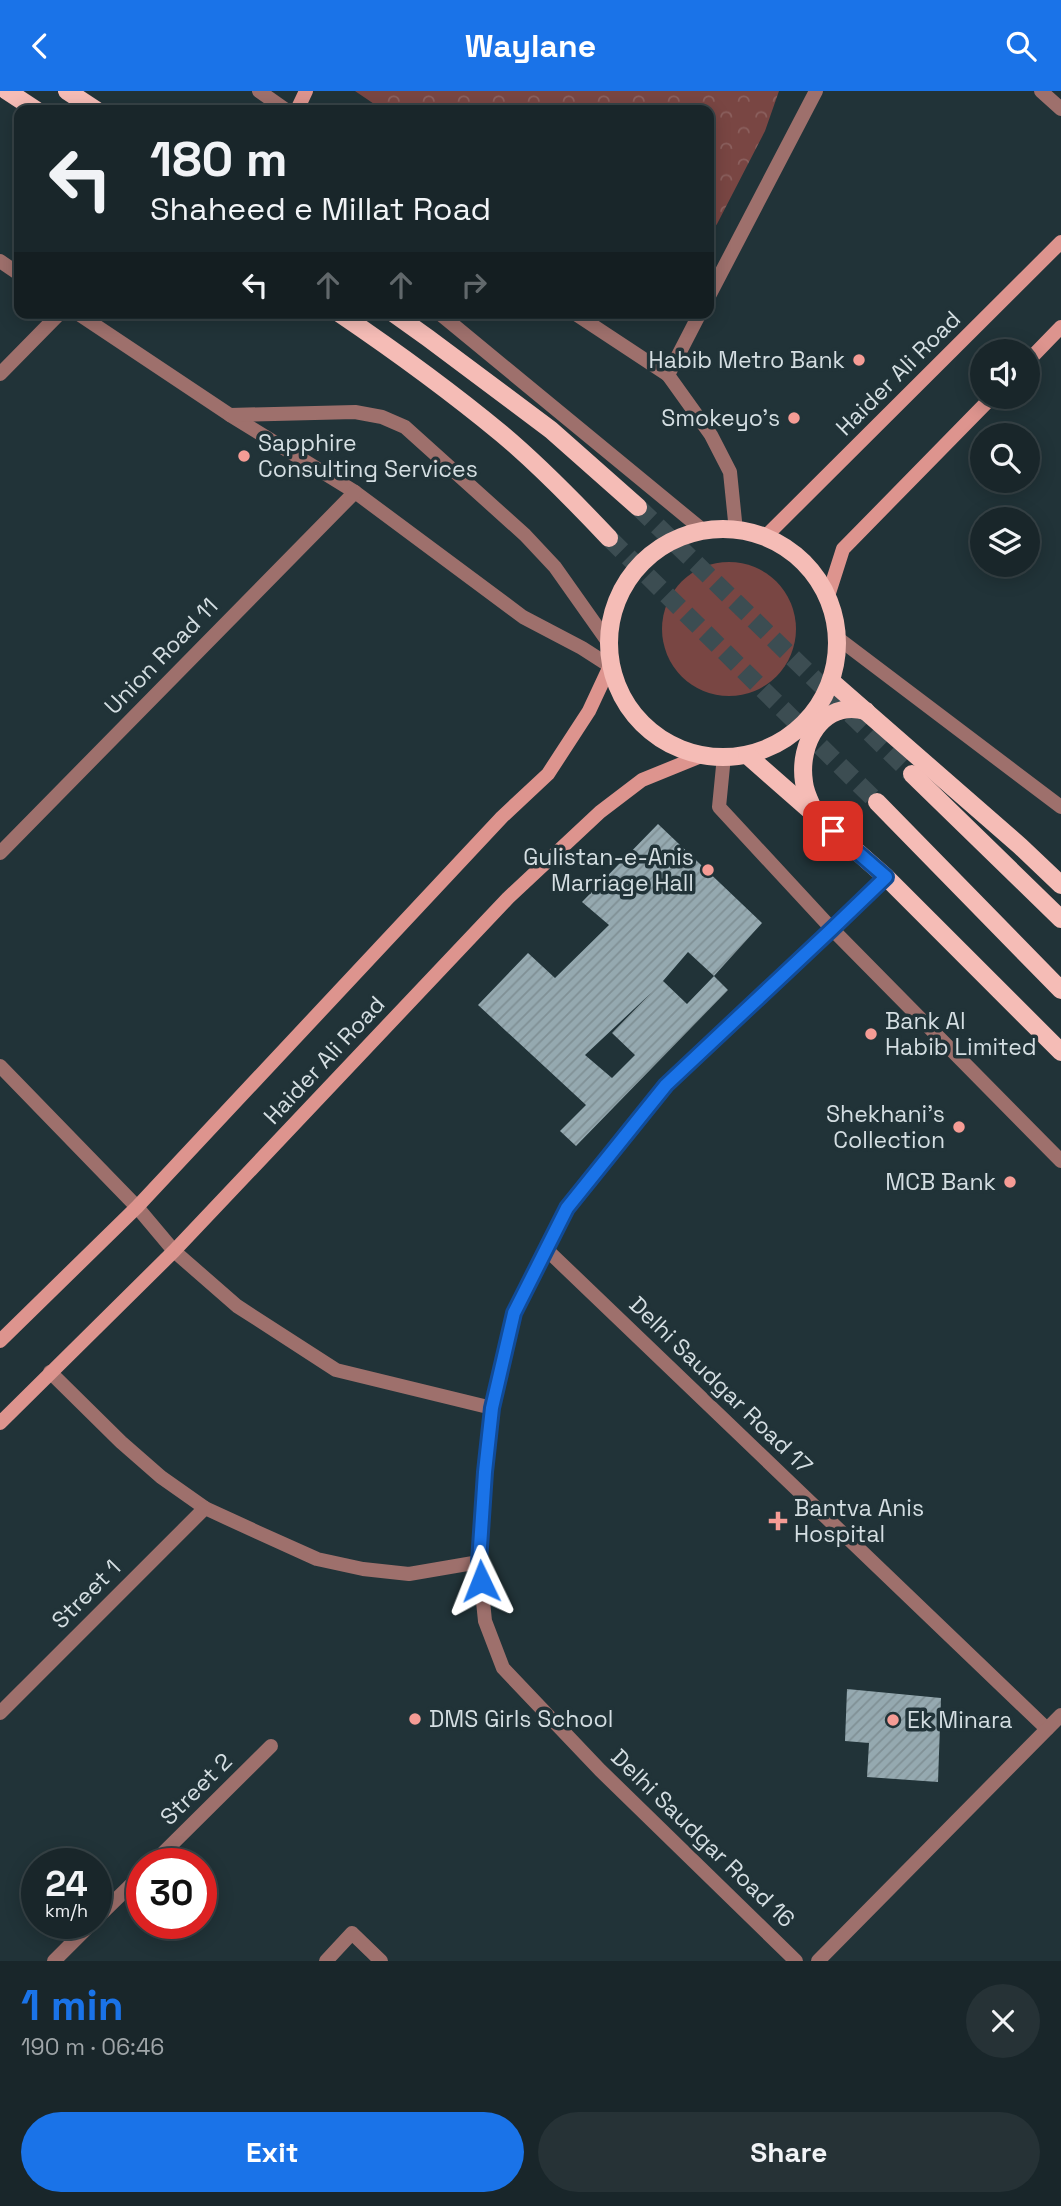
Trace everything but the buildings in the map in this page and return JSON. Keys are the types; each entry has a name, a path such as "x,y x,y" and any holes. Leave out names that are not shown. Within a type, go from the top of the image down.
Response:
{"main road":[{"path":"7,91 28,105"},
{"path":"67,91 88,105"},
{"name":"Haider Ali Road","path":"766,536 1061,242"},
{"path":"348,319 393,349 503,435 572,499 609,538"},
{"path":"401,319 551,430 639,507"},
{"path":"1040,349 1061,327"},
{"path":"828,596 843,549 980,409"},
{"path":"736,531 766,536 803,560 828,596 839,639 831,681 812,716 783,742 747,755 701,755 669,744 642,725 622,697 610,666 608,642 612,610 631,575 659,547 705,532 736,531"},
{"name":"Haider Ali Road","path":"0,1341 137,1207 502,817 548,774 589,711 610,666"},
{"path":"831,681 1061,885"},
{"path":"816,816 804,785 806,746 818,724 835,712 855,708 866,711"},
{"name":"Haider Ali Road","path":"0,1423 174,1251 508,898 600,812 642,780 701,755"},
{"path":"747,755 886,877 1061,1052"},
{"path":"912,774 1061,919"},
{"path":"877,802 1061,990"}],"street":[{"path":"259,91 279,105"},
{"path":"714,286 816,91"},
{"path":"1041,91 1061,110"},
{"path":"0,374 54,319"},
{"path":"86,319 230,415 355,492 523,617 610,666"},
{"path":"446,319 705,532"},
{"path":"583,319 668,375 710,435 730,472 736,531"},
{"path":"668,375 697,319"},
{"path":"230,415 355,412 382,417 405,427 533,543 555,567 608,642"},
{"name":"Union Road 11","path":"0,853 355,492"},
{"path":"839,639 1061,807"},
{"path":"724,756 719,807 832,929 1061,1161"},
{"name":"Delhi Saudgar Road 16","path":"796,1961 600,1770 503,1668 485,1621 479,1562 485,1472 492,1408 514,1313 567,1208 666,1085 886,877"},
{"path":"0,1066 137,1207 174,1251 237,1306 337,1370 492,1408"},
{"name":"Delhi Saudgar Road 17","path":"546,1249 1047,1728"},
{"path":"50,1372 121,1442 161,1477 205,1508 317,1559 363,1569 409,1574 479,1562"},
{"name":"Street 1","path":"0,1713 205,1508"},
{"path":"818,1961 1061,1715"},
{"name":"Street 2","path":"168,1848 271,1746"},
{"path":"112,1903 126,1890"},
{"path":"326,1961 352,1933 381,1961"},
{"path":"54,1961 76,1939"}],"green space":[{"path":"355,91 779,91 765,131 714,228 714,105 376,105"},
{"path":"729,562 755,567 777,581 791,603 796,629 791,655 777,677 755,691 729,696 703,691 681,677 667,655 662,629 667,603 681,581 703,567"}],"tunnel":[{"path":"638,507 912,774"},
{"path":"609,538 877,802"}],"place":[{"name":"Habib Metro Bank","path":"859,360"},
{"name":"Smokeyo's","path":"794,418"},
{"name":"Sapphire Consulting Services","path":"244,456"},
{"name":"Gulistan-e-Anis Marriage Hall","path":"708,870"},
{"name":"Bank Al Habib Limited","path":"871,1034"},
{"name":"Shekhani's Collection","path":"959,1127"},
{"name":"MCB Bank","path":"1010,1182"},
{"name":"Bantva Anis Hospital","path":"778,1521"},
{"name":"DMS Girls School","path":"415,1719"},
{"name":"Ek Minara","path":"893,1720"}],"route":[{"path":"481,1581 479,1562 492,1408 514,1313 567,1208 666,1085 886,877 833,831"}]}
